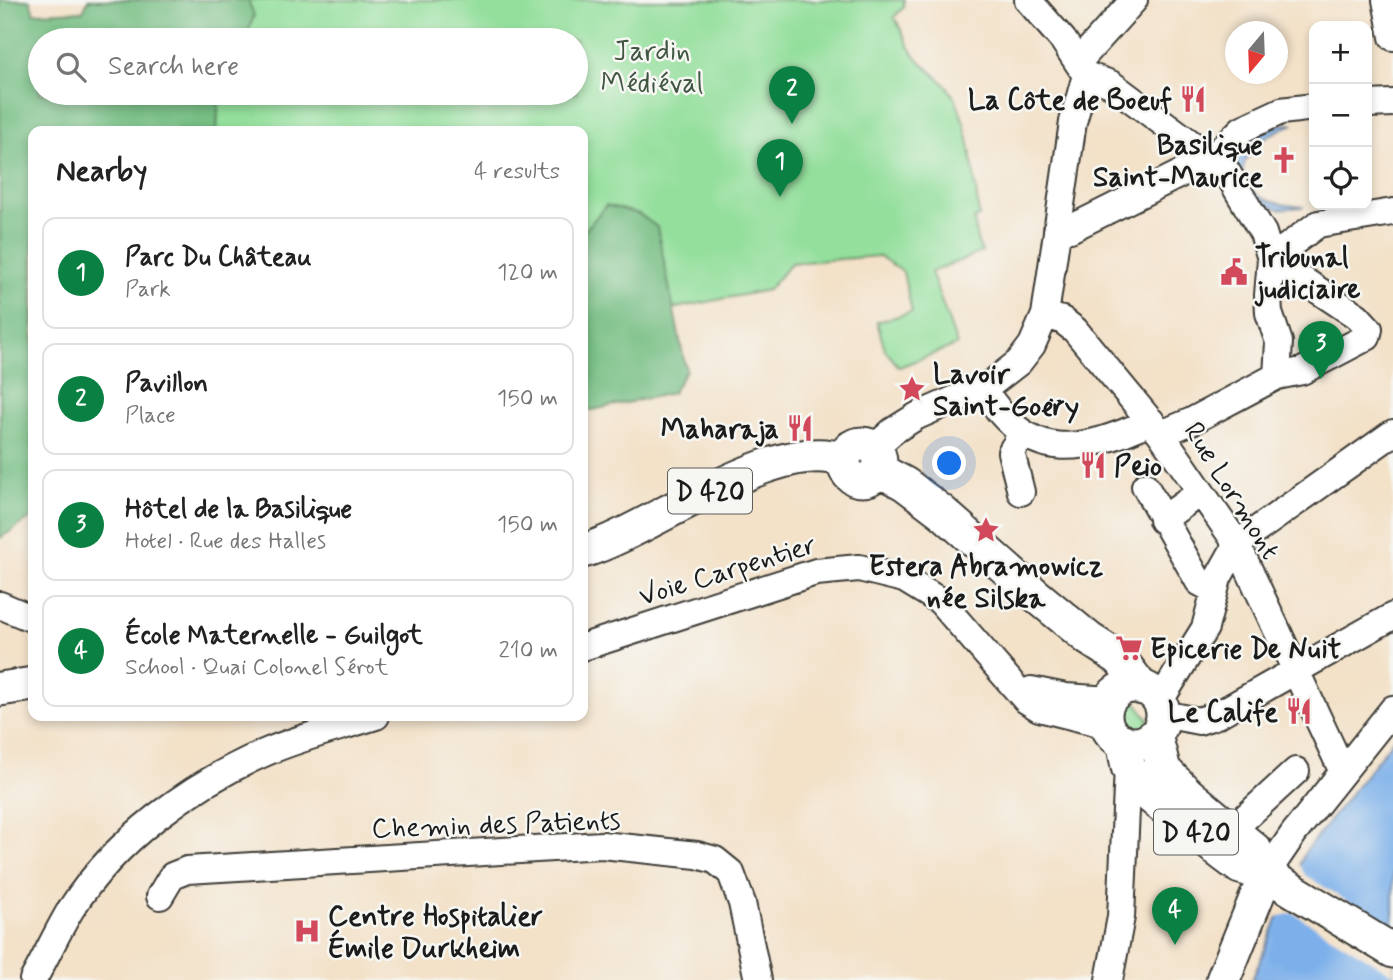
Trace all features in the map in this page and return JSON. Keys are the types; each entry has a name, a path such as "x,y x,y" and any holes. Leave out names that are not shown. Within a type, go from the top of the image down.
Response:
{"main road":[{"name":"D 420","path":"588,549 768,466 810,455 831,455 843,460 846,473 857,480 866,480 876,459 942,512 1088,639 1120,659 1158,784 1240,867 1278,881"},
{"path":"0,690 28,685"},
{"name":"D 420","path":"1158,784 1188,794 1233,829 1255,850 1278,881"},
{"path":"1223,980 1278,881 1393,951"}],"street":[{"path":"1028,0 1082,68 1111,84 1225,169 1263,233 1272,259 1269,313 1279,342 1277,376"},
{"path":"876,459 893,430 917,416 983,388 1019,362 1036,338 1045,314 1082,68 1134,0"},
{"path":"1386,0 1393,37"},
{"path":"1372,104 1393,103"},
{"path":"1058,230 1070,229 1212,158 1242,129 1281,111 1306,107"},
{"path":"1272,259 1318,224 1393,212"},
{"path":"983,388 1022,434 1053,447 1066,447 1192,421 1277,376 1302,371 1367,337 1369,328 1357,316 1272,259"},
{"name":"Rue Lormont","path":"1045,314 1062,320 1075,330 1156,427 1237,544 1342,770"},
{"path":"1109,980 1121,917 1137,715 1205,628 1214,590 1237,544 1393,433"},
{"path":"1021,492 1011,452 1022,434"},
{"path":"1145,486 1199,582 1214,590"},
{"path":"1163,520 1201,492"},
{"name":"Voie Carpentier","path":"588,645 816,572 859,568 904,579 940,601 1015,686 1137,715 1199,721 1222,713 1296,671"},
{"path":"0,605 28,617"},
{"path":"1296,671 1393,616"},
{"path":"1278,881 1342,770 1393,709"},
{"path":"33,980 71,910 90,882 142,829 200,785 266,752 361,721"},
{"path":"1233,829 1329,741"},
{"name":"Chemin des Patients","path":"160,895 172,876 187,870 603,845 696,855 715,860 731,873 742,903 758,980"}],"green space":[{"path":"0,0 30,0 34,13 83,11 88,0 248,0 254,15 250,28 28,28 28,105 218,105 217,126 28,126 28,520 0,538"},
{"name":"Jardin Médiéval","path":"147,0 904,0 904,7 894,17 914,54 943,82 961,114 972,158 979,217 974,219 982,252 931,272 957,345 899,367 885,350 877,322 912,312 903,272 879,256 791,263 768,290 645,314 588,313 588,126 31,126 0,26"},
{"path":"606,205 639,214 657,227 686,370 672,393 588,411 588,227"},
{"path":"1132,698 1149,719 1141,736 1129,734 1120,724 1118,715 1126,700"}],"water":[{"path":"1281,124 1295,124 1268,136 1257,145 1243,167 1244,179 1252,190 1267,200 1304,207 1280,209 1257,203 1236,166 1241,149 1246,143"},
{"path":"1393,740 1393,980 1252,980 1305,852"}],"pier":[{"path":"1299,863 1305,875 1393,930 1393,974 1293,913 1276,917"}],"place":[{"name":"La Côte de Boeuf","path":"1193,99"},
{"name":"Pavillon","path":"792,124"},
{"name":"Basilique Saint-Maurice","path":"1284,160"},
{"name":"Parc Du Château","path":"780,197"},
{"name":"Tribunal judiciaire","path":"1234,272"},
{"name":"Hôtel de la Basilique","path":"1321,379"},
{"name":"Lavoir Saint-Goëry","path":"912,389"},
{"name":"Maharaja","path":"800,428"},
{"name":"Peio","path":"1093,465"},
{"name":"Estera Abramowicz née Silska","path":"986,530"},
{"name":"Epicerie De Nuit","path":"1129,648"},
{"name":"Le Calife","path":"1299,711"},
{"name":"Centre Hospitalier Émile Durkheim","path":"307,931"},
{"name":"École Maternelle - Guilgot","path":"1175,945"}]}
